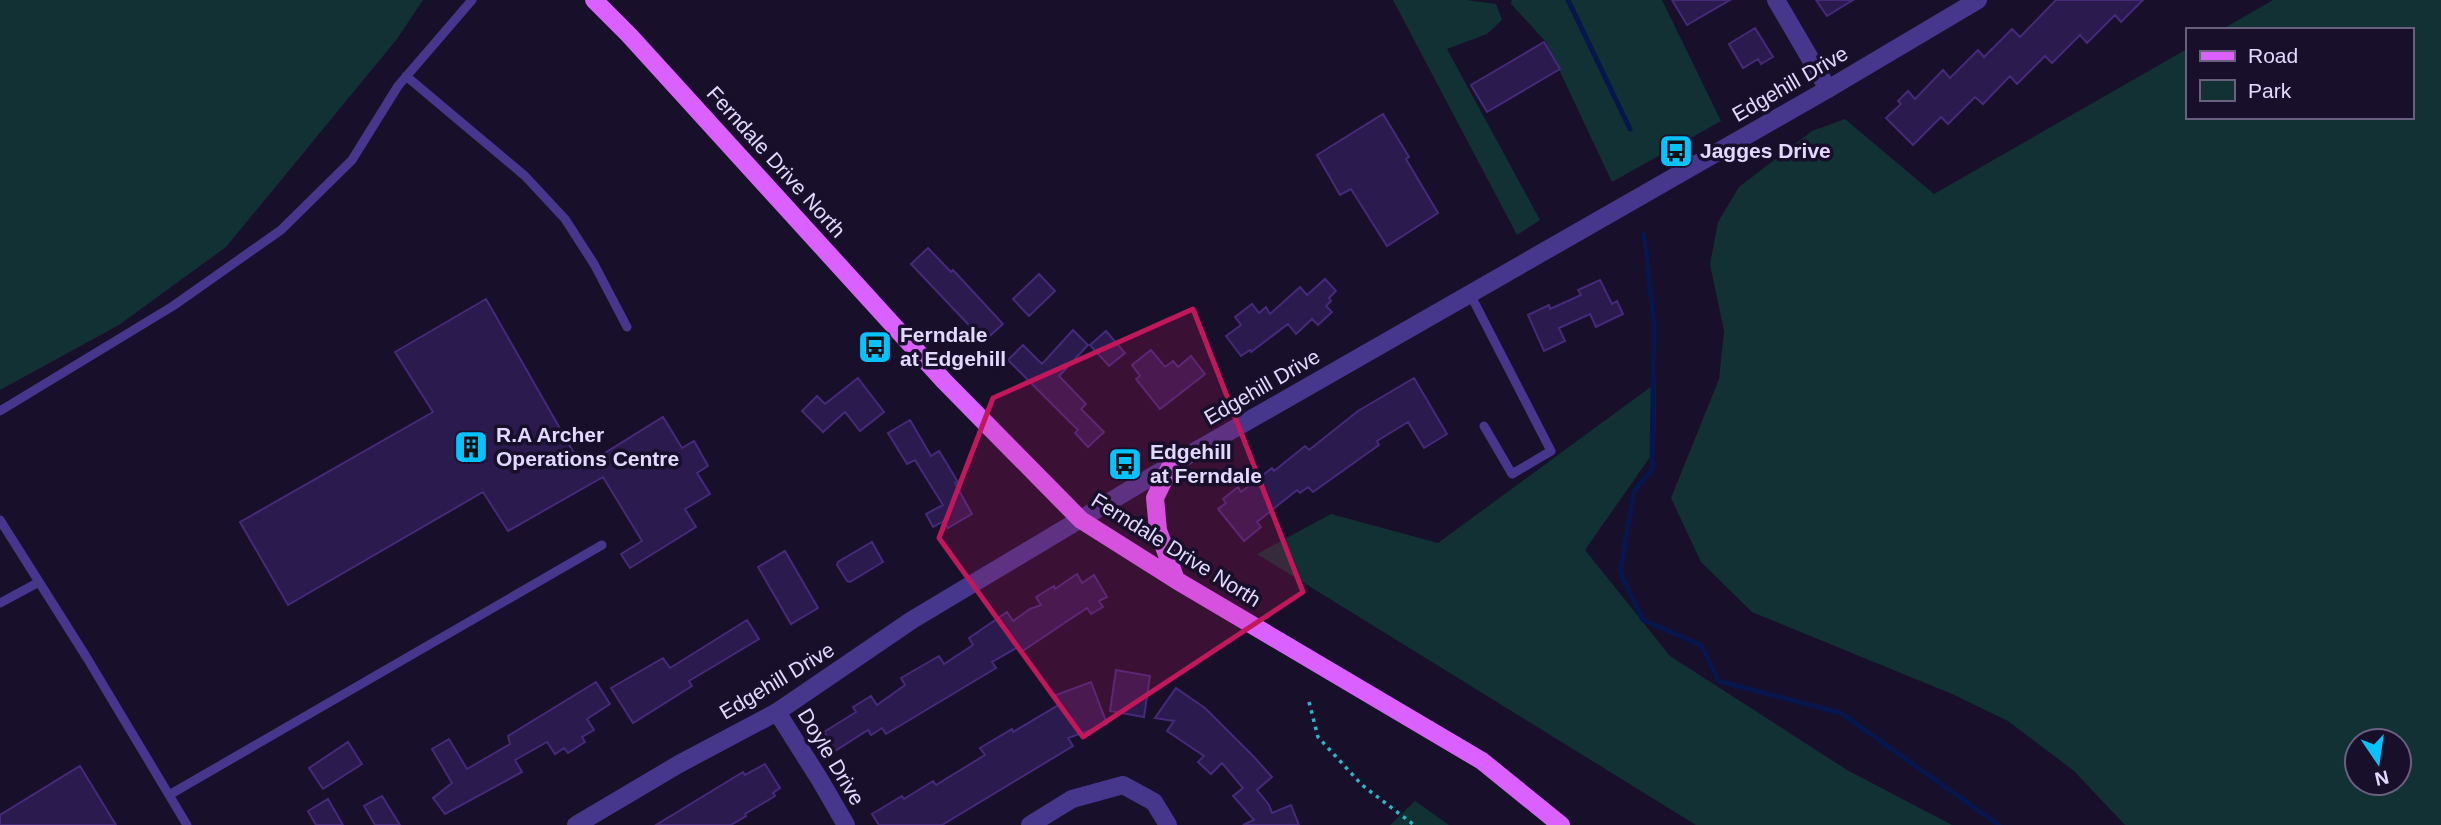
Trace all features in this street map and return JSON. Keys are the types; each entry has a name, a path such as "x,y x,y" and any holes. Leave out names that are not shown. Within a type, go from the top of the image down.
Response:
{"main road":[{"name":"Ferndale Drive North","path":"594,0 944,380 1082,520 1176,580 1482,761 1561,825"},
{"path":"1171,465 1155,499 1158,530 1176,580"}],"street":[{"path":"1776,0 1829,89"},
{"name":"Edgehill Drive","path":"576,825 679,764 777,712 912,620 1171,465 1829,89 1978,0"},
{"name":"Doyle Drive","path":"777,712 846,825"},
{"path":"1030,825 1072,799 1123,785 1154,802 1168,825"}],"lane":[{"path":"0,411 173,306 281,230 352,160 397,86 472,0"},
{"path":"406,76 524,176 565,219 594,264 627,327"},
{"path":"1470,294 1551,451 1512,474 1484,426"},
{"path":"0,520 187,825"},
{"path":"169,795 602,545"},
{"path":"0,603 39,582"}],"path":[{"path":"1308,702 1318,737 1362,785 1414,825"}],"highlighted area":[{"path":"1193,309 1303,592 1083,737 939,538 993,398"}],"green space":[{"path":"0,0 423,0 397,39 226,247 119,325 0,390"},
{"path":"1393,0 1466,0 1496,4 1502,20 1487,34 1447,49 1540,220 1517,235"},
{"path":"1512,0 1662,0 1721,121 1612,182 1546,42 1511,4"},
{"path":"2273,0 2441,0 2441,825 2125,825 2074,771 2008,721 1952,694 1752,612 1701,562 1671,498 1719,379 1724,331 1710,264 1718,222 1739,187 1812,131 1845,119 1934,194 2186,50 2186,119 2413,119 2413,28 2224,28"},
{"path":"1656,383 1655,450 1585,550 1670,656 1847,770 1952,825 1696,825 1257,554 1331,514 1438,543"},
{"path":"1415,801 1449,825 1390,825"}],"building":[{"path":"1672,0 1730,0 1687,25"},
{"path":"1816,0 1853,0 1827,16"},
{"path":"2056,0 2143,0 2121,22 2115,15 2087,43 2080,35 2052,63 2045,56 2017,84 2010,76 1983,104 1975,97 1948,124 1941,117 1913,145 1886,118 1901,104 1898,101 1908,91 1915,99 1943,70 1950,78 1978,50 1984,57 2012,29 2020,37"},
{"path":"1755,28 1773,57 1761,64 1758,59 1743,68 1729,44"},
{"path":"1544,42 1560,69 1487,112 1471,85"},
{"path":"1383,114 1438,213 1387,246 1351,189 1340,195 1317,155"},
{"path":"928,248 951,272 953,270 1003,324 984,341 911,264"},
{"path":"1039,274 1055,291 1029,316 1013,299"},
{"path":"1325,279 1336,291 1326,306 1332,312 1318,325 1312,319 1296,334 1288,324 1251,352 1250,350 1241,356 1226,336 1241,325 1235,317 1252,304 1259,313 1266,307 1270,314 1300,287 1307,295"},
{"path":"1600,280 1612,304 1617,301 1623,314 1596,327 1590,314 1559,328 1565,341 1544,351 1528,315 1549,305 1550,309 1581,295 1578,290"},
{"name":"R.A Archer Operations Centre","path":"486,299 582,467 663,417 682,448 694,441 708,466 697,473 710,494 685,509 696,527 630,568 621,554 642,541 603,477 508,531 483,492 288,605 240,522 433,412 395,352"},
{"path":"1073,330 1088,345 1059,376 1086,404 1081,409 1104,432 1088,447 1075,433 1078,430 1008,360 1023,345 1042,364"},
{"path":"1106,331 1125,353 1109,366 1090,345"},
{"path":"1151,350 1165,367 1173,361 1178,367 1191,356 1205,374 1160,409 1136,379 1140,376 1132,365"},
{"path":"858,378 884,412 860,431 845,412 823,432 802,411 817,396 825,404"},
{"path":"1414,378 1447,434 1424,448 1408,422 1377,441 1379,445 1313,492 1308,487 1300,493 1297,490 1257,522 1261,527 1244,541 1218,509 1226,503 1223,499 1238,487 1241,492 1272,468 1274,471 1305,446 1309,450 1358,411"},
{"path":"910,420 931,456 939,451 958,482 955,483 972,514 948,528 944,521 933,527 926,514 943,505 915,460 907,464 888,433"},
{"path":"872,542 883,562 850,582 847,581 837,565 838,562"},
{"path":"785,551 818,608 791,624 758,567"},
{"path":"1077,574 1082,583 1094,575 1107,597 1099,601 1103,607 1091,614 1087,608 1021,652 1018,647 992,662 996,668 886,734 882,728 871,735 868,730 835,751 824,732 856,712 853,707 871,696 877,705 905,685 901,678 939,656 944,664 973,645 969,638 1007,612 1013,621 1041,605 1036,597 1054,586 1055,589"},
{"path":"747,620 759,639 689,681 692,686 633,723 611,688 663,658 670,668"},
{"path":"1116,670 1150,676 1144,717 1110,711"},
{"path":"596,682 610,704 587,719 594,730 582,737 585,742 568,753 564,748 555,754 547,742 515,760 522,772 445,814 433,798 452,783 432,749 449,739 467,769 510,744 508,736"},
{"path":"1091,682 1107,724 1068,738 1073,746 942,825 879,825 872,814 933,781 936,785 985,755 980,748 1060,704 1056,695"},
{"path":"1176,688 1205,708 1272,777 1257,790 1272,813 1291,805 1299,825 1243,825 1254,820 1233,796 1243,788 1222,763 1211,774 1198,762 1204,756 1167,731 1174,721 1155,718"},
{"path":"348,742 362,764 323,789 309,768"},
{"path":"765,764 780,788 773,793 775,796 731,825 656,825 743,772 745,775"},
{"path":"80,766 116,825 0,825 0,815"},
{"path":"382,796 400,825 375,825 364,806"},
{"path":"328,799 343,825 316,825 308,811"}],"waterway":[{"path":"1568,0 1630,129"},
{"path":"1644,234 1654,323 1652,470 1634,491 1620,572 1643,620 1701,645 1719,681 1841,713 1999,825"}],"place":[{"name":"Jagges Drive","path":"1676,151"},
{"name":"Ferndale at Edgehill","path":"875,347"},
{"name":"R.A Archer Operations Centre","path":"471,447"},
{"name":"Edgehill at Ferndale","path":"1125,464"}]}
